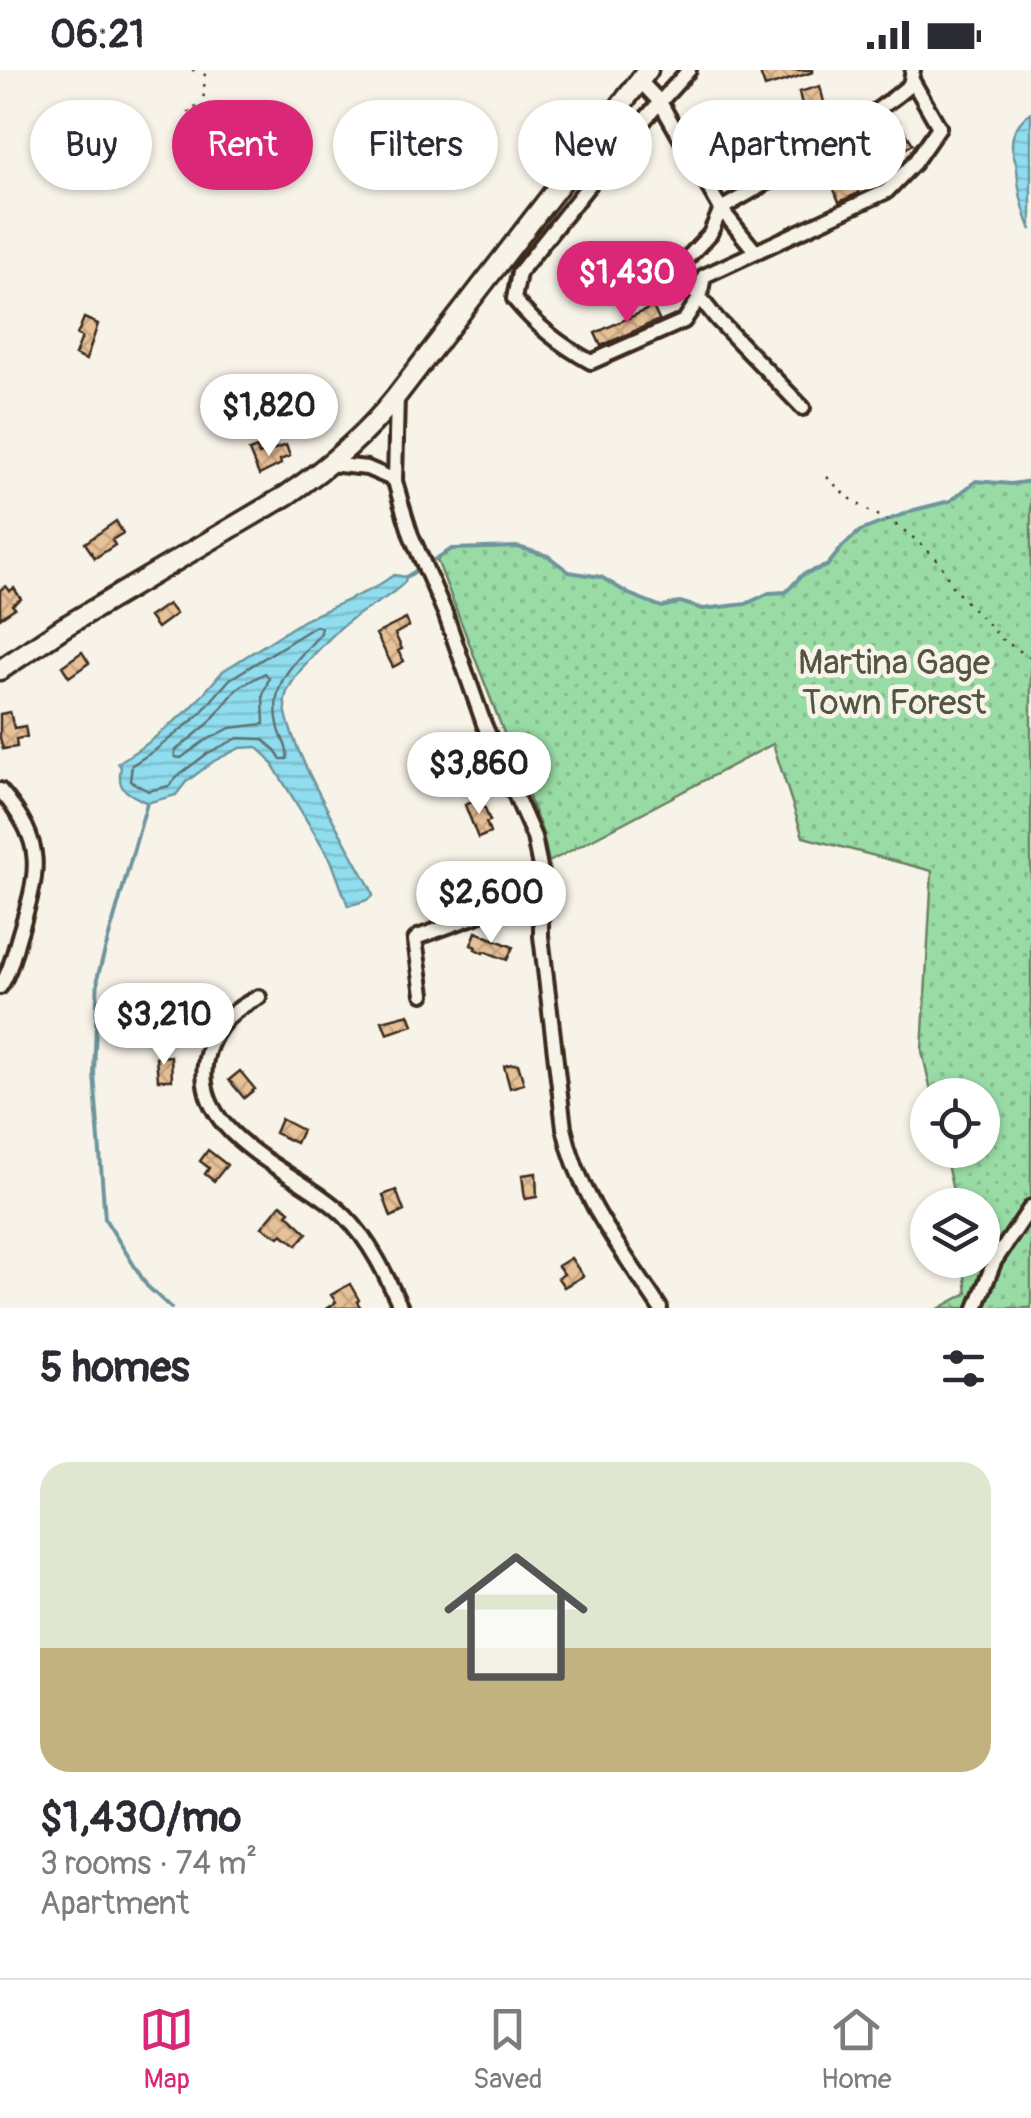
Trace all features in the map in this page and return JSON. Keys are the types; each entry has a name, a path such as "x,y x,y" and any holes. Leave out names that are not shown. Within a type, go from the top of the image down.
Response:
{"main road":[{"path":"0,670 64,627 275,503 363,435 644,75"}],"street":[{"path":"689,70 604,166 519,273 514,299 528,328 590,362 684,321 700,298 704,276 887,191 939,128 913,75"},
{"path":"644,75 721,209 755,251"},
{"path":"803,408 716,319 678,269 710,234 721,209 818,153 910,85 913,75"},
{"path":"397,394 395,480 484,724 534,838 542,892 540,936 571,1158 598,1215 660,1308"},
{"path":"330,464 367,468 395,480"},
{"path":"0,790 31,834 36,865 26,913 0,988"},
{"path":"423,994 415,940 418,936 542,892"},
{"path":"258,997 228,1014 211,1043 205,1076 213,1110 234,1136 345,1216 371,1249 401,1308"},
{"path":"976,1308 994,1262 1031,1207"}],"path":[{"path":"192,70 204,70 202,100"},
{"path":"827,477 867,510 909,534 939,562 953,588 1003,640 1031,658"}],"green space":[{"name":"Martina Gage Town Forest","path":"976,481 1031,481 1031,1308 940,1308 967,1293 965,1278 1000,1278 1000,1188 952,1188 948,1168 1000,1168 1000,1078 928,1078 922,1051 932,871 803,837 773,744 549,862 542,831 437,560 452,549 518,547 548,556 570,572 601,577 661,607 680,602 704,609 746,604 769,593 786,592 803,574 827,565 860,531 950,501"}],"water":[{"path":"1031,112 1031,230 1021,199 1012,140"},
{"path":"394,575 406,577 405,582 336,632 299,673 285,699 287,716 305,765 373,896 348,906 331,860 268,757 257,747 240,748 214,761 186,782 176,795 147,803 122,786 118,763 191,708 223,671 304,620"}],"building":[{"path":"759,70 813,70 813,72 765,87"},
{"path":"820,86 823,100 801,100 799,92"},
{"path":"834,190 858,190 859,193 839,202"},
{"path":"653,307 659,320 601,346 595,333"},
{"path":"84,318 98,324 86,360 75,355"},
{"path":"286,445 290,456 259,475 249,451 257,448 259,455"},
{"path":"116,521 123,533 112,540 115,545 95,558 85,543"},
{"path":"6,586 10,591 14,588 21,599 0,618 0,590"},
{"path":"168,604 176,614 157,628 149,617"},
{"path":"406,619 409,626 395,634 404,661 393,667 376,634"},
{"path":"82,652 89,663 69,677 62,666"},
{"path":"10,712 14,728 25,726 27,737 16,739 17,747 3,749 0,714"},
{"path":"481,798 490,833 478,838 465,805"},
{"path":"476,932 513,947 507,960 475,949 471,945"},
{"path":"409,1014 413,1025 387,1034 382,1021"},
{"path":"171,1056 172,1080 158,1080 156,1057"},
{"path":"518,1064 524,1084 510,1088 504,1066"},
{"path":"240,1071 255,1089 244,1098 229,1080"},
{"path":"281,1119 302,1130 296,1143 275,1133"},
{"path":"208,1150 227,1165 214,1181 205,1174 209,1168 200,1161"},
{"path":"536,1173 537,1197 525,1199 522,1175"},
{"path":"396,1190 404,1211 391,1217 383,1195"},
{"path":"281,1204 307,1233 297,1245 262,1227"},
{"path":"571,1258 583,1276 564,1287 558,1278 564,1274 558,1266"},
{"path":"350,1284 361,1308 327,1308 336,1302 331,1295"}],"waterway":[{"path":"406,577 452,549 518,547 548,556 569,572 601,577 662,607 680,602 703,609 746,604 769,593 786,592 803,574 827,566 860,531 950,501 976,481 1031,481"},
{"path":"147,803 98,975 94,1074 105,1219 147,1286 171,1308"}]}
